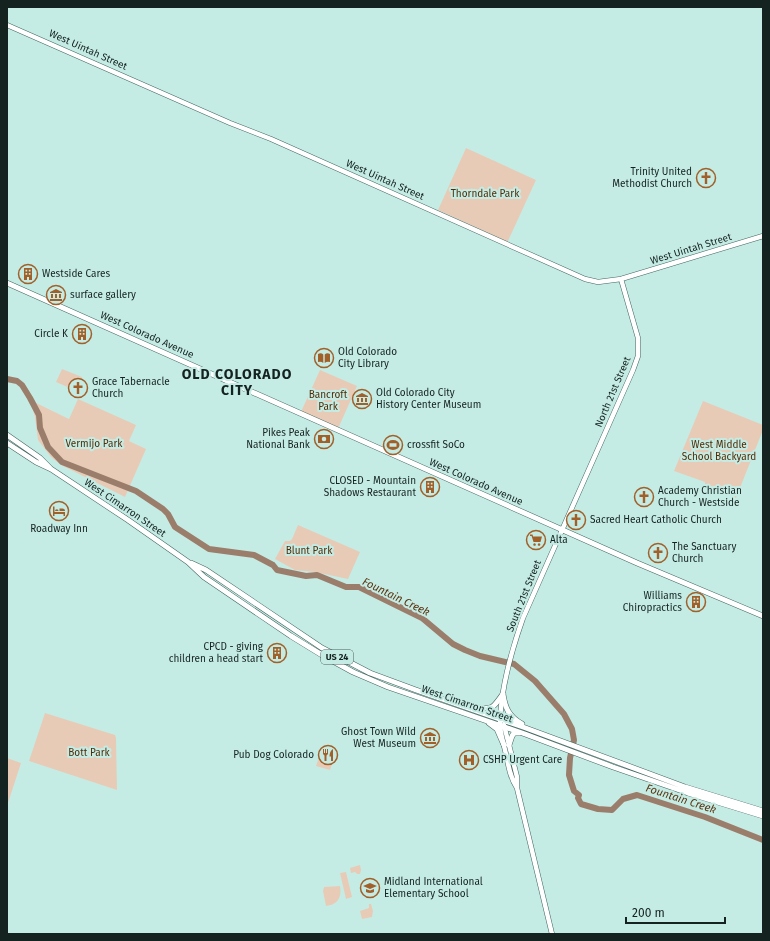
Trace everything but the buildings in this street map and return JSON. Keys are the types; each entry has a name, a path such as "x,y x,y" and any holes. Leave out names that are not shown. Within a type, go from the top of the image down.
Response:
{"main road":[{"name":"West Uintah Street","path":"7,24 230,124 271,139 585,279 598,282 621,279 763,236"},
{"name":"North 21st Street","path":"582,486 638,356 638,338 621,279"},
{"name":"West Colorado Avenue","path":"7,283 562,530 763,616"},
{"name":"West Cimarron Street","path":"7,435 40,458 51,469"},
{"name":"West Cimarron Street","path":"7,443 36,462 51,469 188,562 204,577 297,640 338,664 388,687 525,734 668,786 763,816"},
{"name":"South 21st Street","path":"552,934 517,788 517,777 501,719 506,675 523,618 582,486"},
{"name":"West Cimarron Street","path":"188,562 206,570 297,632 344,660 388,680 535,731 685,787 763,811"},
{"path":"460,705 490,709 493,708 503,694"},
{"path":"503,694 506,710 511,717 535,731"},
{"path":"468,714 497,728 507,745"},
{"path":"507,745 514,733 518,732 525,734"}],"green space":[{"name":"Thorndale Park","path":"466,148 536,180 508,241 505,241 438,210"},
{"path":"62,369 82,377 81,379 77,380 72,389 56,382"},
{"name":"Bancroft Park","path":"320,370 357,386 337,431 300,414"},
{"name":"Vermijo Park","path":"78,399 136,425 129,441 146,449 125,497 61,465 51,457 38,440 35,417 30,400 69,419"},
{"name":"West Middle School Backyard","path":"703,401 763,425 763,430 736,498 705,484 705,482 674,471"},
{"name":"Blunt Park","path":"298,525 360,552 348,579 315,572 295,570 275,559 285,541 290,541 292,539"},
{"name":"Bott Park","path":"45,713 115,735 117,790 29,761"},
{"path":"7,758 21,763 7,806"},
{"path":"318,760 332,764 330,770 316,766"},
{"path":"360,865 360,874 355,872 351,873 350,868"},
{"path":"346,872 352,897 346,899 340,873"},
{"path":"340,886 340,897 338,900 334,904 326,906 323,891 324,887"},
{"path":"369,904 371,904 373,911 372,917 362,919 360,911 369,908"}],"waterway":[{"name":"Fountain Creek","path":"7,379 17,381 22,385 39,415 40,428 48,447 62,462 136,491 163,509 168,514 175,527 209,549 254,555 273,565 277,570 306,576 317,575 346,587 359,587 422,618 453,644 465,650 480,656 514,664 535,681 564,714 572,729 574,740 570,758 569,775 574,791 579,795 578,798 581,804 598,809 612,810 623,799 637,795 705,817 763,840"}],"place":[{"name":"Trinity United Methodist Church","path":"706,178"},
{"name":"Westside Cares","path":"28,274"},
{"name":"surface gallery","path":"56,295"},
{"name":"Circle K","path":"82,334"},
{"name":"Old Colorado City Library","path":"324,358"},
{"name":"Grace Tabernacle Church","path":"78,388"},
{"name":"Old Colorado City History Center Museum","path":"362,399"},
{"name":"Pikes Peak National Bank","path":"324,439"},
{"name":"crossfit SoCo","path":"393,445"},
{"name":"CLOSED - Mountain Shadows Restaurant","path":"430,487"},
{"name":"Academy Christian Church - Westside","path":"644,497"},
{"name":"Roadway Inn","path":"59,511"},
{"name":"Sacred Heart Catholic Church","path":"576,520"},
{"name":"Alta","path":"536,540"},
{"name":"The Sanctuary Church","path":"658,553"},
{"name":"Williams Chiropractics","path":"696,602"},
{"name":"CPCD - giving children a head start","path":"277,653"},
{"name":"Ghost Town Wild West Museum","path":"430,738"},
{"name":"Pub Dog Colorado","path":"328,755"},
{"name":"CSHP Urgent Care","path":"469,760"},
{"name":"Midland International Elementary School","path":"370,888"}],"district":[{"name":"OLD COLORADO CITY","path":"237,382"}]}
